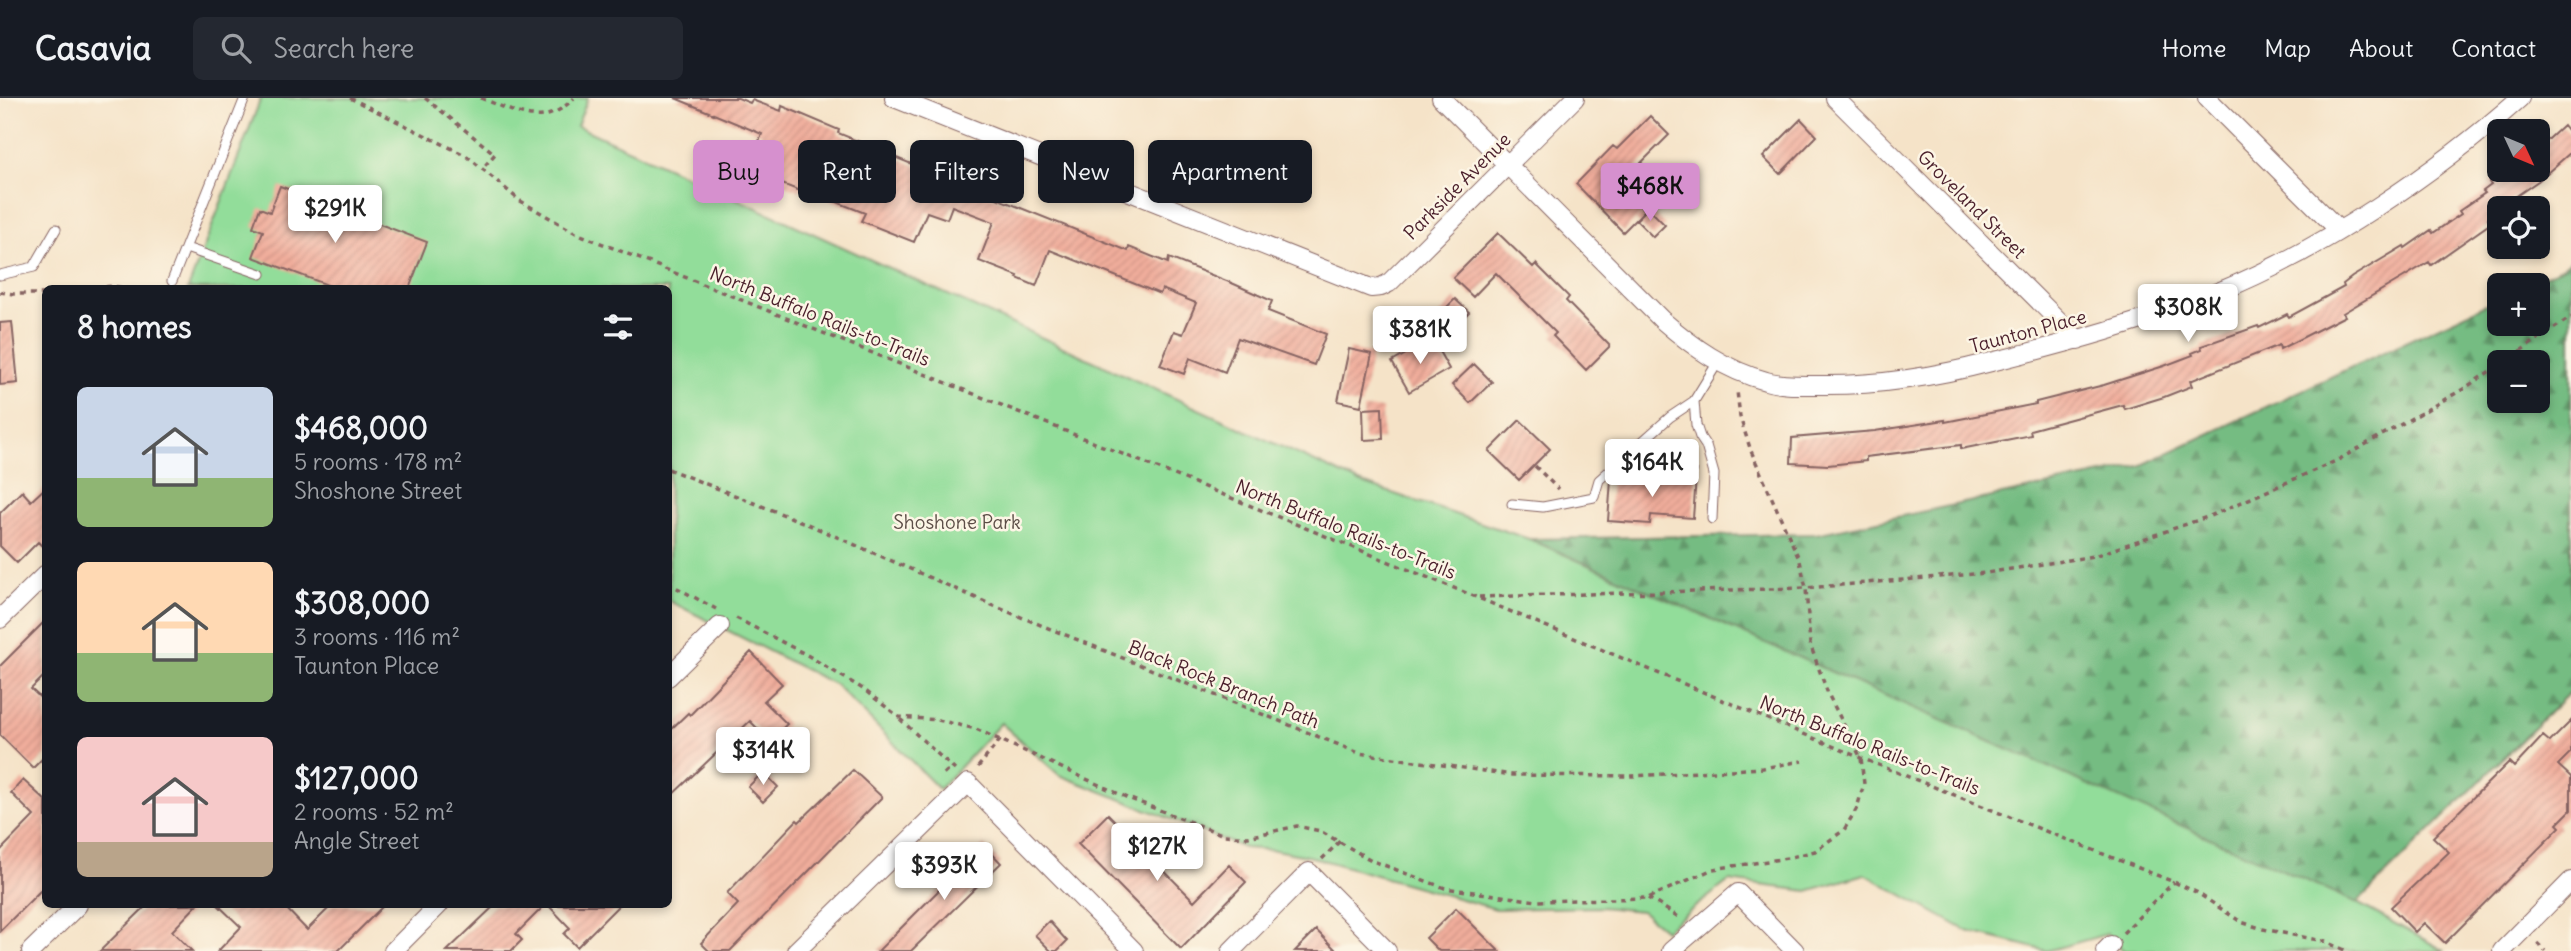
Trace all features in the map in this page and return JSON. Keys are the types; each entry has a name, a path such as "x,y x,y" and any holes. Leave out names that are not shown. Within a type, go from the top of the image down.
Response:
{"street":[{"name":"Parkside Avenue","path":"894,98 1371,288 1381,288 1389,283 1575,98"},
{"name":"Taunton Place","path":"1441,98 1662,320 1700,351 1718,362 1769,382 1840,386 1900,381 1960,370 2078,340 2221,291 2339,230 2417,180 2482,131 2520,98"},
{"name":"Groveland Street","path":"1835,98 2078,340"},
{"path":"2207,98 2339,230"},
{"path":"0,619 42,578"},
{"path":"672,673 723,618"},
{"path":"796,951 970,778 1134,951"},
{"path":"1231,951 1309,872 1387,951"},
{"path":"2502,951 2571,881"},
{"path":"1671,951 1740,885 1795,951"},
{"path":"31,951 75,908"},
{"path":"393,951 436,908"}],"lane":[{"path":"172,281 245,98"},
{"path":"0,275 34,267 56,229"},
{"path":"186,248 261,274"},
{"path":"1512,504 1544,507 1594,497 1599,480 1612,467 1670,417 1694,401 1718,362"},
{"path":"1694,401 1696,425 1706,446 1714,474 1712,519"}],"path":[{"name":"North Buffalo Rails-to-Trails","path":"350,98 467,156 519,200 576,233 1476,597 1861,758 2196,892 2241,922 2323,941 2347,951"},
{"path":"425,98 495,154 482,169"},
{"path":"481,98 528,116 544,117 562,111 574,98"},
{"path":"0,292 42,294"},
{"path":"2522,350 2571,317"},
{"path":"1476,597 1806,588 1986,573 2094,556 2210,516 2337,460 2487,373"},
{"path":"899,717 938,720 976,729 1128,798 1224,835 1248,837 1297,826 1320,831 1373,861 1446,888 1537,901 1648,898 1713,869 1788,858 1815,851 1844,830 1857,808 1864,784 1861,758 1828,694 1810,644 1806,588 1800,561 1751,451 1740,418 1738,386"},
{"path":"1535,466 1563,493"},
{"path":"1633,480 1634,466 1675,472 1697,471"},
{"name":"Black Rock Branch Path","path":"672,471 805,523 1006,611 1359,753 1512,775 1633,776 1763,768 1802,761"},
{"path":"672,586 723,618 751,624 863,689 899,717 951,767 970,778 1000,739"},
{"path":"944,774 951,767"},
{"path":"1323,858 1340,841"},
{"path":"1740,885 1744,863"},
{"path":"2108,948 2174,883"},
{"path":"1648,898 1683,920"},
{"path":"2534,940 2545,951"}],"green space":[{"name":"Shoshone Park","path":"261,98 588,98 577,126 693,179 693,203 746,203 1359,482 1529,539 2357,903 2445,951 2124,951 2107,934 2047,951 1967,931 1865,874 1807,891 1729,881 1665,930 1641,911 1601,907 1496,909 1312,857 1244,848 1059,775 1001,723 939,789 836,685 672,603 672,285 190,285"},
{"path":"2571,259 2571,691 2357,903 1529,539 1816,534 2140,466 2487,304 2487,336 2550,336 2550,274 2562,268"}],"building":[{"path":"675,98 738,98 750,103 752,100 781,111 782,106 839,130 838,133 855,140 798,140 798,190 784,185 784,140 760,140 762,134"},
{"path":"1650,116 1669,135 1619,185 1645,210 1623,232 1576,184 1613,146 1617,149"},
{"path":"1801,119 1817,136 1780,174 1763,157"},
{"path":"2563,126 2571,136 2571,152 2550,170 2550,138"},
{"path":"896,158 910,163 910,203 1008,203 1128,251 1129,247 1168,263 1169,258 1234,284 1272,301 1268,311 1326,334 1314,365 1238,338 1225,372 1190,358 1184,374 1160,365 1174,331 1183,334 1196,303 1162,289 1160,294 1050,250 1036,286 979,261 994,222 952,206 947,219 927,212 914,242 861,221 865,213 839,203 896,203"},
{"path":"2489,182 2537,182 2516,196 2487,196 2487,226 2431,265 2429,262 2343,313 2345,316 2280,349 2279,345 2190,381 2192,386 2125,409 2123,405 2030,430 2031,435 1961,449 1961,445 1866,457 1866,461 1828,465 1791,463 1792,438 1945,422 2036,404 2164,366 2193,355 2192,353 2202,349 2201,346 2258,326 2259,328 2287,314 2289,317 2344,287 2343,284 2352,277 2404,246 2405,248 2431,230 2433,233 2461,214 2459,211 2485,193 2483,191 2491,185"},
{"path":"280,186 427,242 411,285 327,285 253,257 263,231 253,227 260,208 270,212"},
{"path":"1648,208 1665,225 1653,237 1636,220"},
{"path":"1498,233 1533,267 1536,264 1569,297 1566,301 1610,346 1586,370 1553,336 1556,333 1496,273 1473,297 1453,278"},
{"path":"1455,299 1469,312 1445,336 1431,323"},
{"path":"12,322 18,383 0,385 0,323"},
{"path":"1432,339 1449,369 1409,392 1392,362"},
{"path":"1349,349 1372,354 1361,406 1338,401"},
{"path":"1474,364 1492,382 1470,403 1452,385"},
{"path":"1382,408 1383,439 1364,440 1363,409"},
{"path":"1520,420 1550,449 1519,480 1489,451"},
{"path":"1654,474 1696,477 1693,518 1651,515 1650,524 1608,521 1611,480 1653,483"},
{"path":"22,491 31,501 42,491 42,546 38,542 17,563 0,546 0,513"},
{"path":"42,624 42,678 31,689 42,699 42,759 33,768 0,735 0,666"},
{"path":"751,652 782,684 764,701 787,724 770,741 750,721 672,795 672,728 688,713 690,715"},
{"path":"2571,721 2571,752 2558,765 2571,777 2571,810 2557,824 2560,827 2445,943 2424,923 2415,932 2391,907 2449,852 2433,837 2509,762 2514,767 2543,736 2550,742"},
{"path":"853,770 882,797 730,951 709,951 701,943 738,904 727,893 797,820 799,822"},
{"path":"763,772 778,787 763,802 748,787"},
{"path":"23,780 42,797 42,889 0,931 0,851 34,816 11,793"},
{"path":"1108,814 1194,901 1229,865 1246,882 1181,949 1078,844"},
{"path":"984,845 1001,863 911,951 878,951"},
{"path":"144,908 194,908 172,931 192,951 100,951"},
{"path":"221,908 286,908 307,930 329,908 381,908 338,951 218,951 241,927"},
{"path":"492,908 542,908 516,934 522,940 511,951 447,951"},
{"path":"551,908 616,908 577,947 564,934 570,928"},
{"path":"1456,908 1499,951 1439,951 1426,938"},
{"path":"1049,921 1067,941 1057,951 1051,951 1035,935"},
{"path":"1316,930 1337,951 1295,951"}]}
